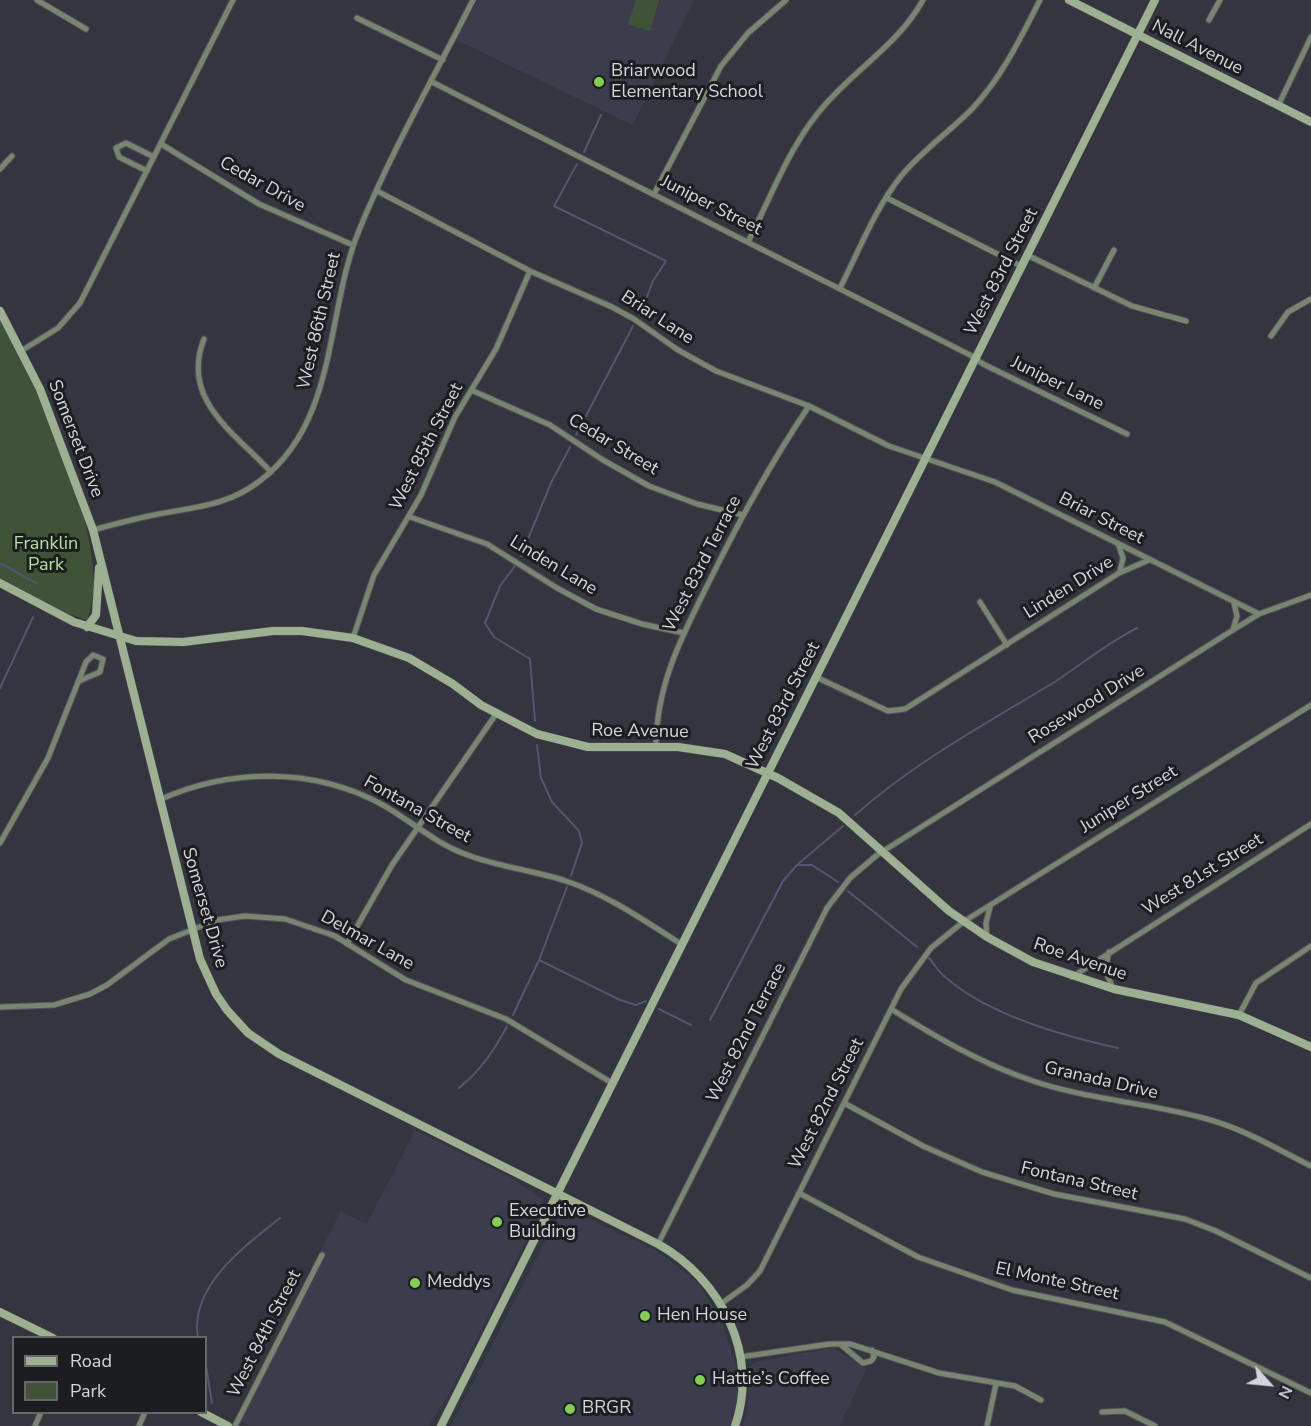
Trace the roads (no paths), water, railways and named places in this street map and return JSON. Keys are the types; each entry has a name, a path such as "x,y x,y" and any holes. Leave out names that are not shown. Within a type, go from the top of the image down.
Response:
{"street":[{"path":"37,0 86,29"},
{"path":"21,351 58,328 75,311 233,0"},
{"name":"West 86th Street","path":"93,530 135,518 224,501 250,489 271,472 299,438 314,410 344,274 353,245 377,191 473,0"},
{"path":"748,242 799,142 818,113 885,51 906,27 923,0"},
{"path":"840,288 887,198 913,163 958,122 988,89 1012,54 1040,0"},
{"name":"Nall Avenue","path":"1069,0 1311,122"},
{"name":"West 83rd Street","path":"441,1426 1155,0"},
{"path":"1209,20 1220,0"},
{"path":"654,194 721,66 748,33 784,1"},
{"path":"357,18 443,60"},
{"path":"1278,106 1311,37"},
{"name":"Juniper Street","path":"432,82 840,288 975,359"},
{"path":"147,171 119,157 116,148 126,143 154,157"},
{"name":"Cedar Drive","path":"161,144 260,204 353,245"},
{"path":"0,169 12,156"},
{"name":"Briar Lane","path":"377,191 530,271 612,307 634,319 678,350 716,371 809,406 866,436 925,458"},
{"path":"887,198 1021,266"},
{"path":"1094,288 1114,250"},
{"path":"1027,255 1132,306 1186,321"},
{"name":"West 85th Street","path":"353,638 375,575 410,517 455,417 502,338 530,271"},
{"path":"1270,336 1288,312 1311,299"},
{"name":"Somerset Drive","path":"0,311 21,351 60,438 93,530 192,930 200,959 216,994 237,1022 262,1044 658,1244 691,1266 722,1303 729,1317 740,1357 742,1391 735,1426"},
{"path":"204,339 199,352 197,374 205,398 220,420 271,472"},
{"name":"Juniper Lane","path":"975,359 1127,434"},
{"name":"Cedar Street","path":"471,390 550,425 603,460 649,486 697,504 743,515"},
{"name":"West 83rd Terrace","path":"656,747 656,726 662,689 684,633 743,515 809,406"},
{"name":"Briar Street","path":"925,458 995,482 1259,614"},
{"name":"Linden Lane","path":"410,517 487,544 557,588 596,609 642,624 684,633"},
{"path":"1117,544 1123,554 1119,573"},
{"path":"87,627 96,615 100,557"},
{"name":"Linden Drive","path":"816,677 873,706 896,711 914,704 1119,573 1149,560"},
{"name":"Roe Avenue","path":"0,583 54,613 87,627 118,637 150,642 183,642 254,633 302,631 353,638 385,648 419,663 496,714 537,734 588,747 656,747 710,751 767,773 839,813 963,922 1033,962 1114,989 1239,1015 1311,1047"},
{"path":"1309,595 1311,589"},
{"name":"Rosewood Drive","path":"883,851 1259,614 1309,595"},
{"path":"980,602 1007,645"},
{"path":"1233,630 1237,616 1234,603"},
{"path":"0,843 48,758 79,681 89,657 93,655 103,659 100,672 79,681"},
{"name":"Juniper Street","path":"963,922 1311,705"},
{"path":"347,944 378,889 496,714"},
{"name":"Fontana Street","path":"159,800 184,790 233,778 259,776 301,778 366,797 448,847 471,857 552,877 586,889 635,914 681,945"},
{"name":"West 81st Street","path":"1072,976 1311,824"},
{"name":"West 82nd Terrace","path":"658,1244 827,908 850,878 883,851"},
{"path":"987,937 986,923 990,905"},
{"name":"Delmar Lane","path":"0,1007 50,1006 90,994 107,985 161,944 192,930 217,920 265,916 307,925 347,944 406,980 506,1019 612,1083"},
{"name":"West 82nd Street","path":"722,1303 757,1276 891,1009 920,960 963,922"},
{"path":"1239,1015 1249,993 1261,978 1311,946"},
{"path":"1110,951 1105,962 1105,970 1114,989"},
{"name":"Granada Drive","path":"891,1009 944,1041 1007,1072 1094,1099 1208,1119 1250,1136 1311,1166"},
{"name":"Fontana Street","path":"844,1103 923,1146 982,1172 1054,1194 1185,1220 1216,1231 1311,1278"},
{"name":"El Monte Street","path":"799,1193 918,1257 1012,1290 1165,1322 1311,1393"},
{"name":"West 84th Street","path":"235,1426 322,1255"},
{"path":"0,1312 49,1336"},
{"path":"840,1344 863,1363 871,1361 874,1357 872,1350"},
{"path":"740,1357 840,1344 872,1350 939,1373 1026,1390 1041,1400"},
{"path":"987,1426 996,1384"},
{"path":"1102,1412 1125,1411 1155,1426"},
{"path":"203,1414 228,1426"}],"waterway":[{"path":"584,152 601,115"},
{"path":"577,164 554,206 666,261 653,281 640,315"},
{"path":"576,435 633,326"},
{"path":"521,556 551,483 570,447"},
{"path":"0,563 36,583"},
{"path":"515,566 500,586 485,623 494,637 530,659 535,721"},
{"path":"0,688 33,617"},
{"path":"855,815 926,761 1137,628"},
{"path":"537,745 541,778 552,802 579,831 582,843 571,876"},
{"path":"710,1020 783,881 797,865 843,826"},
{"path":"798,865 812,865 838,882"},
{"path":"539,960 567,887"},
{"path":"848,891 917,947"},
{"path":"929,958 942,974 962,990 1003,1013 1050,1030 1118,1048"},
{"path":"513,1015 539,960 620,1000 636,1005 646,1001"},
{"path":"659,1009 691,1025"},
{"path":"459,1088 486,1060 507,1026"},
{"path":"198,1336 198,1319 202,1301 222,1269 251,1241 280,1218"},
{"path":"207,1372 212,1403"}],"place":[{"name":"Briarwood Elementary School","path":"599,82"},
{"name":"Executive Building","path":"497,1222"},
{"name":"Meddys","path":"415,1283"},
{"name":"Hen House","path":"645,1316"},
{"name":"Hattie’s Coffee","path":"700,1380"},
{"name":"BRGR","path":"570,1409"}],"park label":[{"name":"Franklin Park","path":"46,555"}]}
